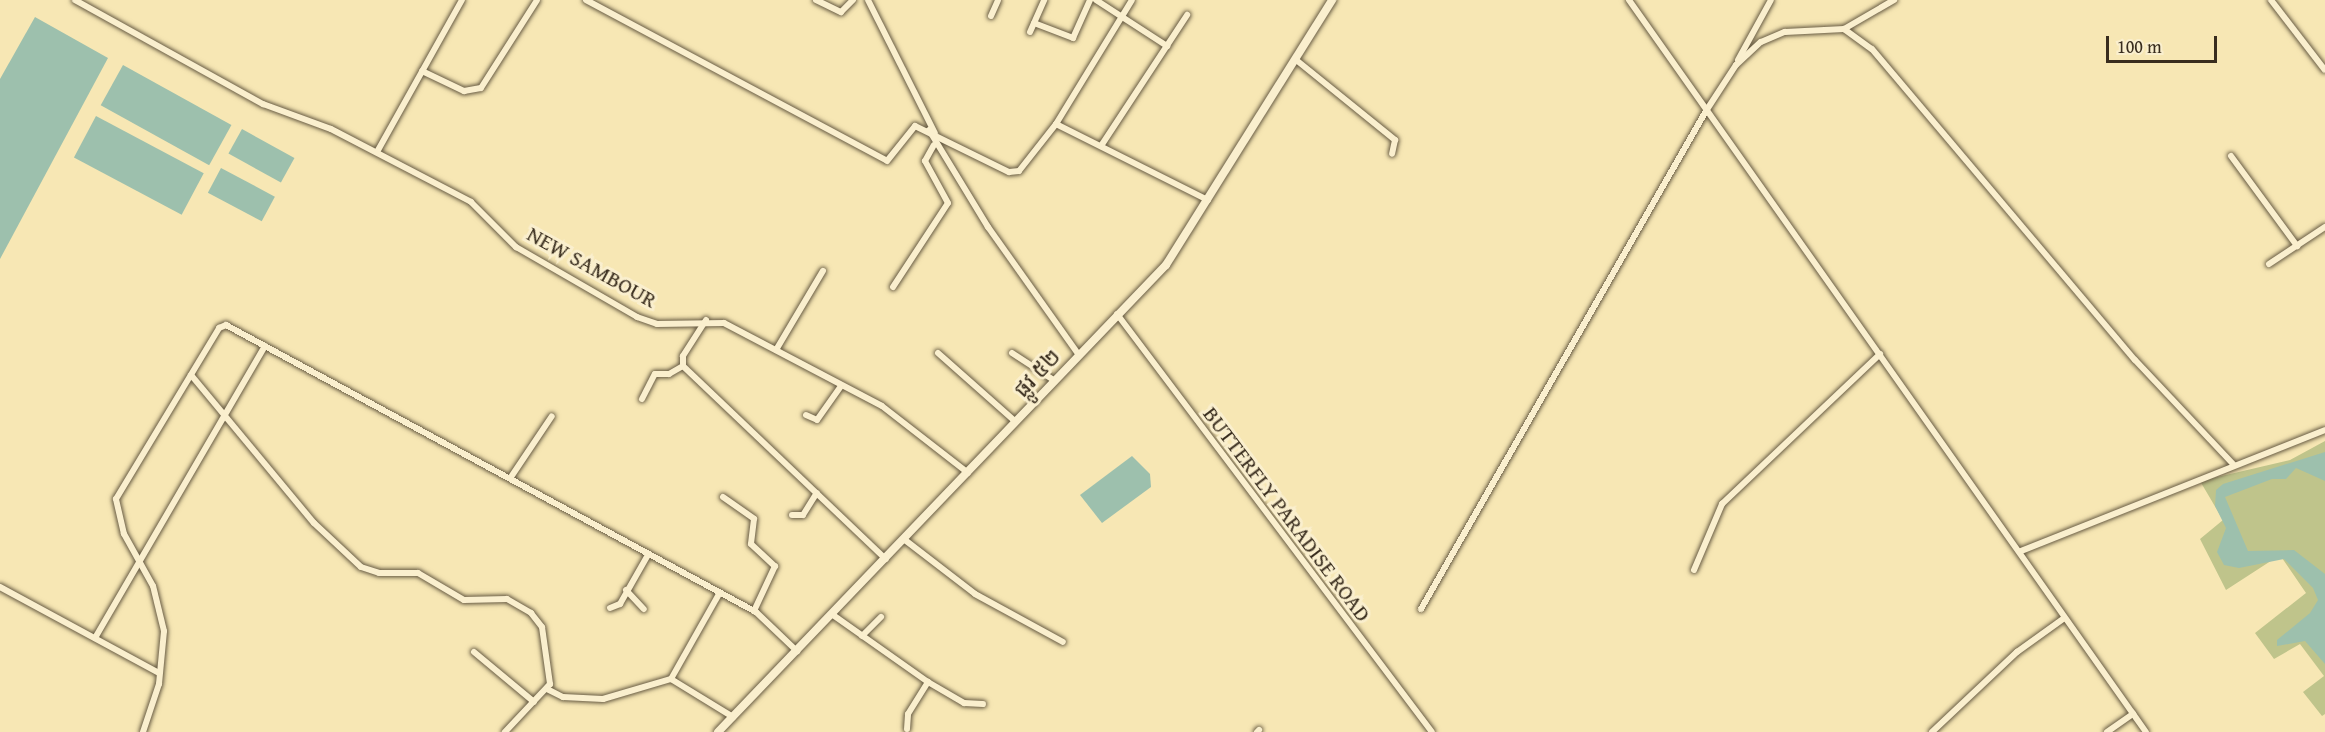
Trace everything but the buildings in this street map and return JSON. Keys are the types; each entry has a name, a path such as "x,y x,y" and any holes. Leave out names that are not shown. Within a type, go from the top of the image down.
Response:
{"street":[{"name":"NEW SAMBOUR","path":"75,0 263,104 377,152 471,202 516,247 637,317 657,324 706,320 776,350 906,422 968,473"},
{"path":"377,152 462,0"},
{"path":"422,71 464,91 481,88 537,0"},
{"path":"586,0 876,157 893,157 909,127 928,129 1009,172 1027,164 1045,132 1056,124 1132,0"},
{"path":"816,0 841,12 854,0"},
{"path":"868,0 935,133"},
{"path":"991,16 998,0"},
{"path":"1030,32 1044,0"},
{"path":"1034,23 1073,38 1090,0"},
{"path":"1096,0 1167,46"},
{"name":"ផ្លូវ ៥២","path":"719,732 887,560 1180,248 1332,0"},
{"path":"1629,0 2021,551 2063,619 2146,732"},
{"path":"1421,609 1706,111 1736,65 1771,0"},
{"path":"1736,65 1761,42 1785,32 1844,29 1894,0"},
{"path":"2271,0 2325,70"},
{"path":"1101,146 1187,15"},
{"path":"1844,29 1872,49 2135,360 2233,464"},
{"path":"1296,59 1395,140 1392,154"},
{"path":"1056,124 1208,200"},
{"path":"928,129 934,145 1079,355"},
{"path":"893,287 948,203 925,161 934,145"},
{"path":"2231,156 2297,246"},
{"path":"2269,264 2325,226"},
{"path":"776,350 823,271"},
{"name":"BUTTERFLY PARADISE ROAD","path":"1117,314 1432,732"},
{"path":"682,366 683,356 706,320"},
{"path":"143,732 159,673 160,611 138,562 116,499 190,375 226,325 511,477 648,555 754,611 797,651"},
{"path":"95,638 265,346"},
{"path":"938,353 1016,422"},
{"path":"1012,353 1055,381"},
{"path":"1695,570 1704,537 1722,504 1880,354"},
{"path":"642,399 655,374 669,374 682,366"},
{"path":"682,366 887,560"},
{"path":"190,375 223,418 314,524 361,567 379,573 418,573 464,600 507,599 531,613 542,627 551,675 547,689 505,732"},
{"path":"806,415 817,420 841,386"},
{"path":"511,477 552,416"},
{"path":"2021,551 2233,464 2325,430"},
{"path":"792,515 803,514 817,494"},
{"path":"723,497 754,519 751,544 775,566 754,611"},
{"path":"905,540 975,594 1063,642"},
{"path":"610,608 618,607 648,555"},
{"path":"0,586 159,673"},
{"path":"626,590 644,609"},
{"path":"547,689 563,698 603,699 671,679 719,594"},
{"path":"833,615 928,682 964,703 983,705"},
{"path":"862,636 881,617"},
{"path":"1932,732 2017,652 2063,619"},
{"path":"474,652 534,702"},
{"path":"671,679 733,717"},
{"path":"906,729 908,714 928,682"},
{"path":"2107,732 2133,714"}],"green space":[{"path":"2325,441 2325,714 2322,716 2303,692 2324,676 2300,644 2274,659 2255,633 2306,593 2280,555 2226,590 2200,539 2223,520 2200,481 2290,460"}],"shaded area":[{"path":"35,17 108,58 0,259 0,79"},
{"path":"123,65 231,125 209,165 101,105"},
{"path":"96,116 204,173 182,215 74,157"},
{"path":"242,129 294,158 281,183 228,153"},
{"path":"221,168 275,197 262,221 208,193"},
{"path":"2325,452 2325,481 2296,468 2286,479 2272,479 2225,497 2248,551 2294,550 2325,574 2325,664 2305,641 2277,646 2277,640 2310,613 2318,600 2313,588 2284,559 2239,568 2224,565 2217,552 2226,528 2215,506 2216,490 2223,484"},
{"path":"1132,456 1150,474 1151,487 1102,523 1080,495"}]}
